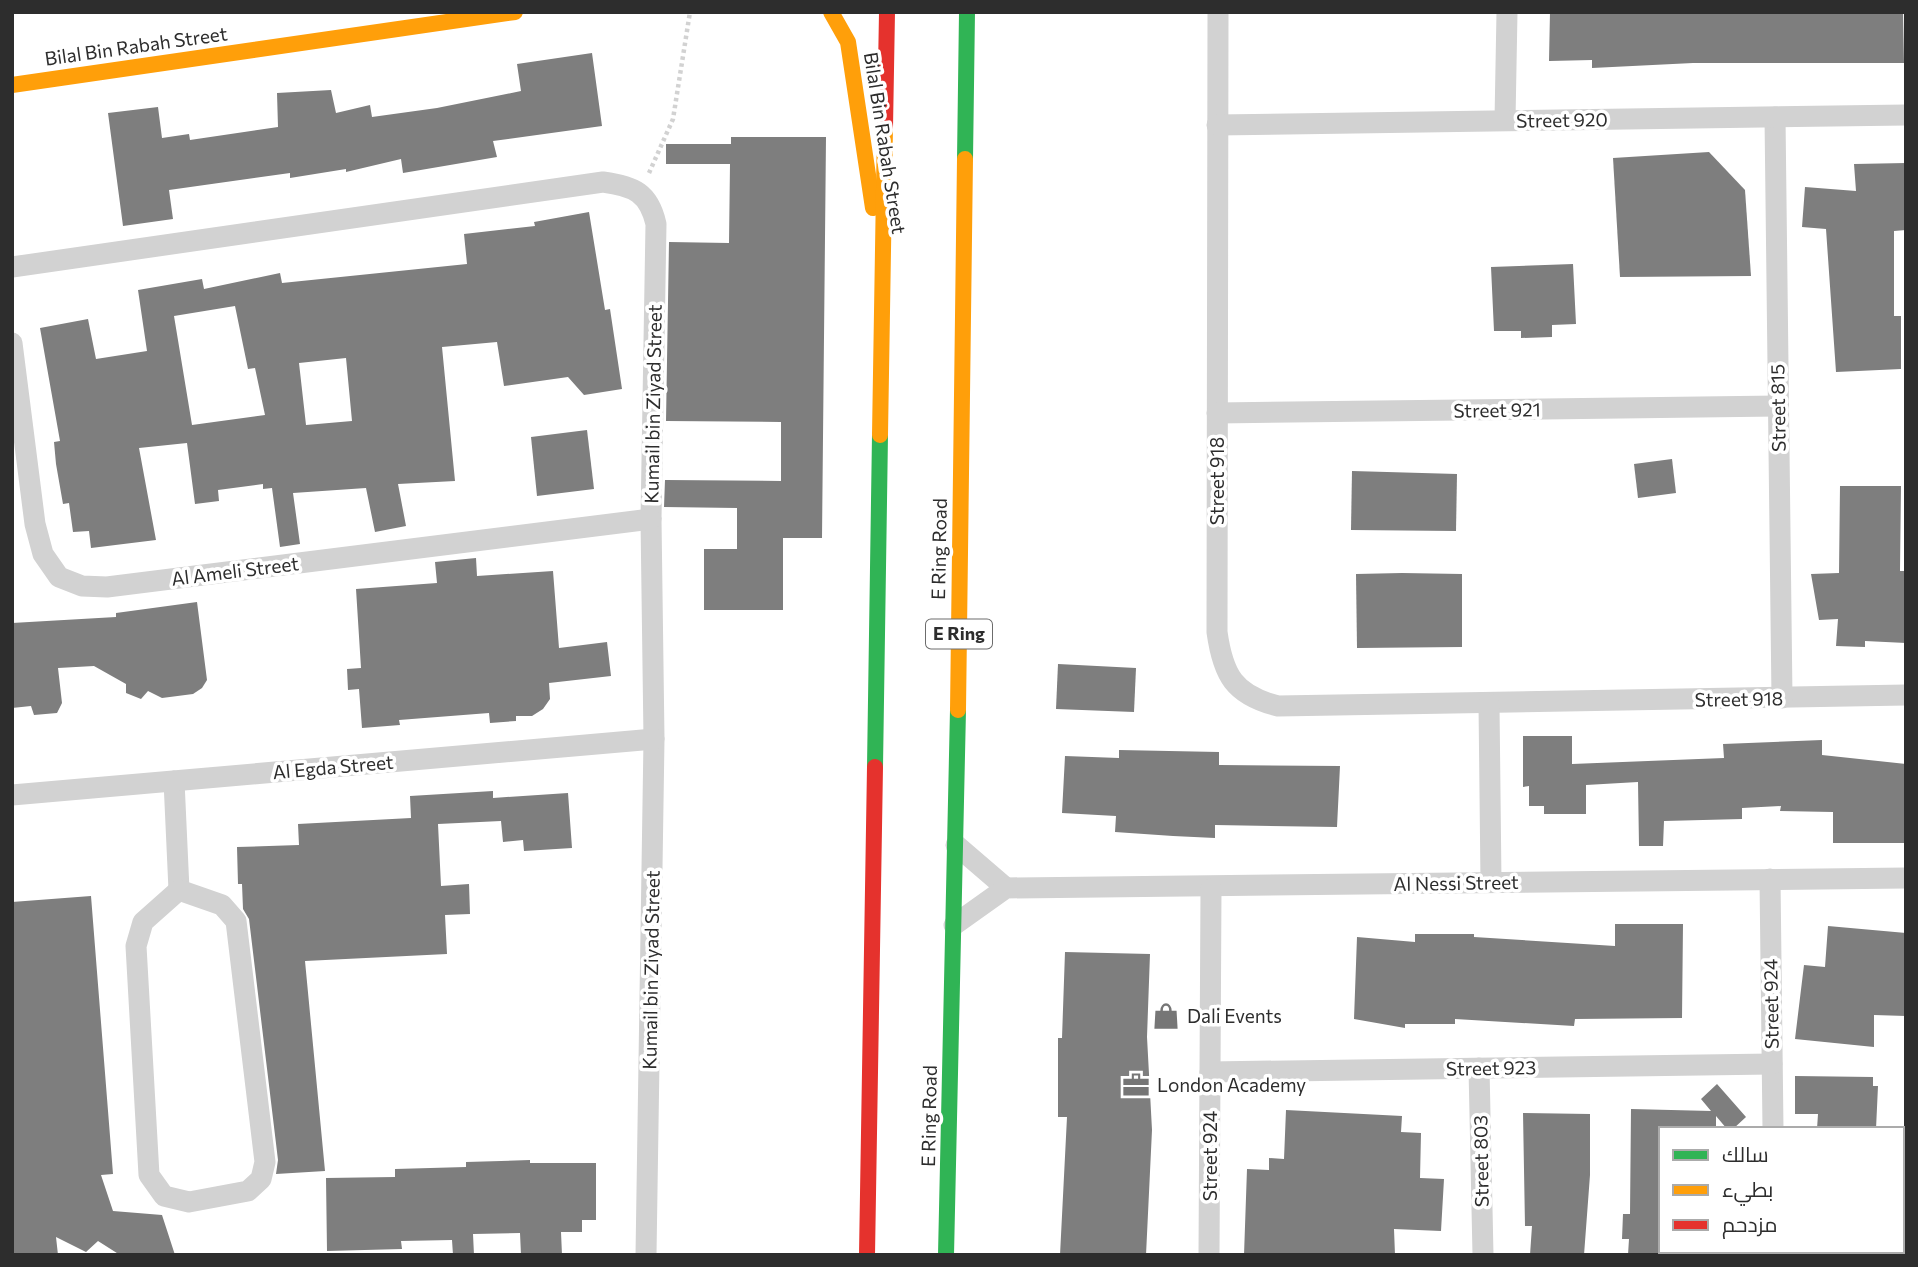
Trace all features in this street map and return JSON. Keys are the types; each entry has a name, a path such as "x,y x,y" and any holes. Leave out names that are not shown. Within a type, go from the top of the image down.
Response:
{"main road":[{"name":"Bilal Bin Rabah Street","path":"12,86 515,12"},
{"name":"Bilal Bin Rabah Street","path":"831,12 848,42 885,285"},
{"path":"867,1255 885,285 887,12"},
{"name":"E Ring Road","path":"946,1255 956,845 968,12"}],"street":[{"name":"Street 918","path":"1218,12 1217,632 1220,656 1228,675 1241,690 1258,701 1278,706 1906,695"},
{"path":"1505,120 1507,12"},
{"name":"Street 920","path":"1217,125 1906,115"},
{"name":"Street 815","path":"1775,117 1782,698"},
{"path":"12,267 603,182 622,185 640,193"},
{"name":"Kumail bin Ziyad Street","path":"640,193 652,206 656,224 651,519 654,739 646,1255"},
{"name":"Al Ameli Street","path":"12,343 35,524 43,554 59,577 82,586 107,587 651,519"},
{"name":"Street 921","path":"1216,413 1778,406"},
{"path":"1489,704 1491,882"},
{"name":"Al Egda Street","path":"12,795 654,739"},
{"path":"174,781 179,890"},
{"path":"954,925 1006,888 956,845"},
{"name":"Al Nessi Street","path":"1006,888 1211,888 1906,878"},
{"name":"Street 924","path":"1770,879 1773,1127"},
{"name":"Street 924","path":"1209,1255 1211,888"},
{"path":"179,890 222,905 236,921 265,1162 261,1179 248,1191 189,1202 164,1196 149,1175 135,946 143,922 179,890"},
{"name":"Street 923","path":"1210,1072 1772,1063"},
{"name":"Street 803","path":"1479,1068 1483,1255"}],"path":[{"path":"640,193 673,119 690,12"}],"building":[{"path":"1550,12 1903,12 1904,63 1693,63 1592,68 1592,60 1549,61"},
{"path":"592,53 602,126 493,141 497,157 403,173 401,159 346,172 346,169 290,178 290,173 169,190 173,219 123,226 108,113 158,107 162,138 189,134 190,140 278,127 277,93 331,90 336,113 370,105 372,117 437,108 521,91 517,64"},
{"path":"731,137 826,137 822,538 783,538 783,610 704,610 704,549 737,549 737,508 664,507 665,480 781,481 781,422 666,421 669,242 729,243 730,164 666,164 666,144 731,144"},
{"path":"1709,152 1745,190 1751,276 1620,277 1613,158"},
{"path":"1906,163 1906,230 1894,231 1894,316 1901,316 1901,369 1836,372 1826,229 1802,227 1805,187 1856,191 1854,164"},
{"path":"589,212 605,310 610,309 622,389 584,395 568,377 504,386 497,342 442,347 455,481 398,484 406,526 375,532 366,488 293,493 300,544 280,547 272,488 263,489 263,484 218,490 219,501 195,504 187,443 139,448 156,540 91,548 89,531 73,532 69,503 63,504 56,464 54,442 60,441 40,328 88,319 96,359 147,351 138,290 202,279 204,289 280,273 282,283 467,264 464,234 535,226 534,222","holes":["235,306 248,369 255,368 265,415 192,425 174,316","346,358 352,421 306,425 299,363"]},
{"path":"1573,264 1576,324 1552,325 1552,337 1521,338 1521,331 1494,331 1491,267"},
{"path":"587,430 594,489 537,496 531,437"},
{"path":"1672,459 1676,493 1638,498 1634,464"},
{"path":"1352,471 1457,474 1456,531 1351,530"},
{"path":"1840,486 1901,486 1900,571 1906,571 1906,643 1865,641 1865,647 1836,646 1838,619 1819,620 1811,574 1839,573"},
{"path":"476,558 477,576 553,571 559,648 607,642 611,676 549,683 550,699 543,709 532,716 516,716 516,721 490,723 489,713 399,720 400,725 362,728 359,689 348,690 347,669 361,668 356,589 437,583 435,562"},
{"path":"1356,574 1462,574 1462,647 1357,648"},
{"path":"197,602 207,680 202,688 193,694 162,698 148,691 141,699 126,693 126,684 94,666 58,668 62,703 57,713 34,715 31,706 12,708 12,623 116,617 116,613"},
{"path":"1058,664 1136,668 1134,712 1056,709"},
{"path":"1523,736 1572,736 1572,764 1724,758 1723,744 1822,740 1822,755 1906,764 1906,843 1833,843 1833,812 1780,811 1781,806 1742,808 1742,819 1664,821 1663,846 1639,846 1638,782 1586,785 1586,814 1544,814 1544,806 1529,806 1529,786 1523,787"},
{"path":"1119,750 1219,752 1219,765 1340,766 1337,827 1215,825 1215,838 1173,836 1115,832 1116,816 1062,813 1065,756 1119,758"},
{"path":"493,791 493,798 568,793 572,848 524,851 523,840 503,842 501,821 438,824 441,886 469,884 470,914 445,915 447,954 305,961 325,1171 276,1174 278,1160 249,919 243,909 242,884 238,884 237,847 299,845 298,824 411,818 410,796"},
{"path":"91,896 113,1174 101,1175 113,1211 162,1215 175,1255 120,1255 98,1241 86,1252 56,1237 58,1255 12,1255 12,902"},
{"path":"1615,924 1683,924 1682,1018 1575,1019 1574,1026 1455,1019 1455,1024 1405,1024 1405,1028 1354,1019 1357,937 1415,942 1415,934 1474,934 1474,937 1615,946"},
{"path":"1828,926 1906,933 1906,1016 1874,1015 1874,1047 1795,1039 1804,965 1825,967"},
{"path":"1065,952 1150,954 1147,1037 1152,1130 1146,1255 1060,1255 1067,1117 1058,1117 1058,1038 1062,1038"},
{"path":"1795,1076 1873,1077 1873,1086 1878,1086 1876,1127 1817,1127 1818,1114 1795,1114"},
{"path":"1717,1084 1746,1117 1735,1127 1725,1127 1716,1116 1716,1127 1659,1127 1661,1255 1628,1255 1629,1239 1622,1239 1623,1214 1630,1214 1631,1109 1711,1111 1701,1099"},
{"path":"1286,1110 1402,1116 1401,1132 1421,1133 1420,1178 1444,1179 1441,1231 1394,1229 1395,1255 1244,1255 1247,1169 1269,1170 1269,1158 1284,1159"},
{"path":"1523,1113 1590,1114 1590,1175 1584,1255 1530,1255 1532,1226 1525,1226"},
{"path":"530,1160 530,1163 596,1163 596,1220 582,1220 582,1232 561,1232 562,1255 521,1255 520,1233 473,1234 474,1255 453,1255 452,1240 401,1241 402,1249 327,1251 326,1178 395,1177 395,1169 466,1167 466,1162"}],"traffic: fast":[{"path":"965,159 967,12"},
{"path":"875,767 880,435"},
{"path":"946,1255 958,710"}],"traffic: slow":[{"path":"12,85 515,12"},
{"path":"831,12 848,42 873,208"},
{"path":"880,435 885,127"},
{"path":"958,710 965,159"}],"traffic: jam":[{"path":"885,127 887,12"},
{"path":"867,1255 875,767"}],"place":[{"name":"Dali Events","path":"1166,1016"},
{"name":"London Academy","path":"1136,1085"}]}
